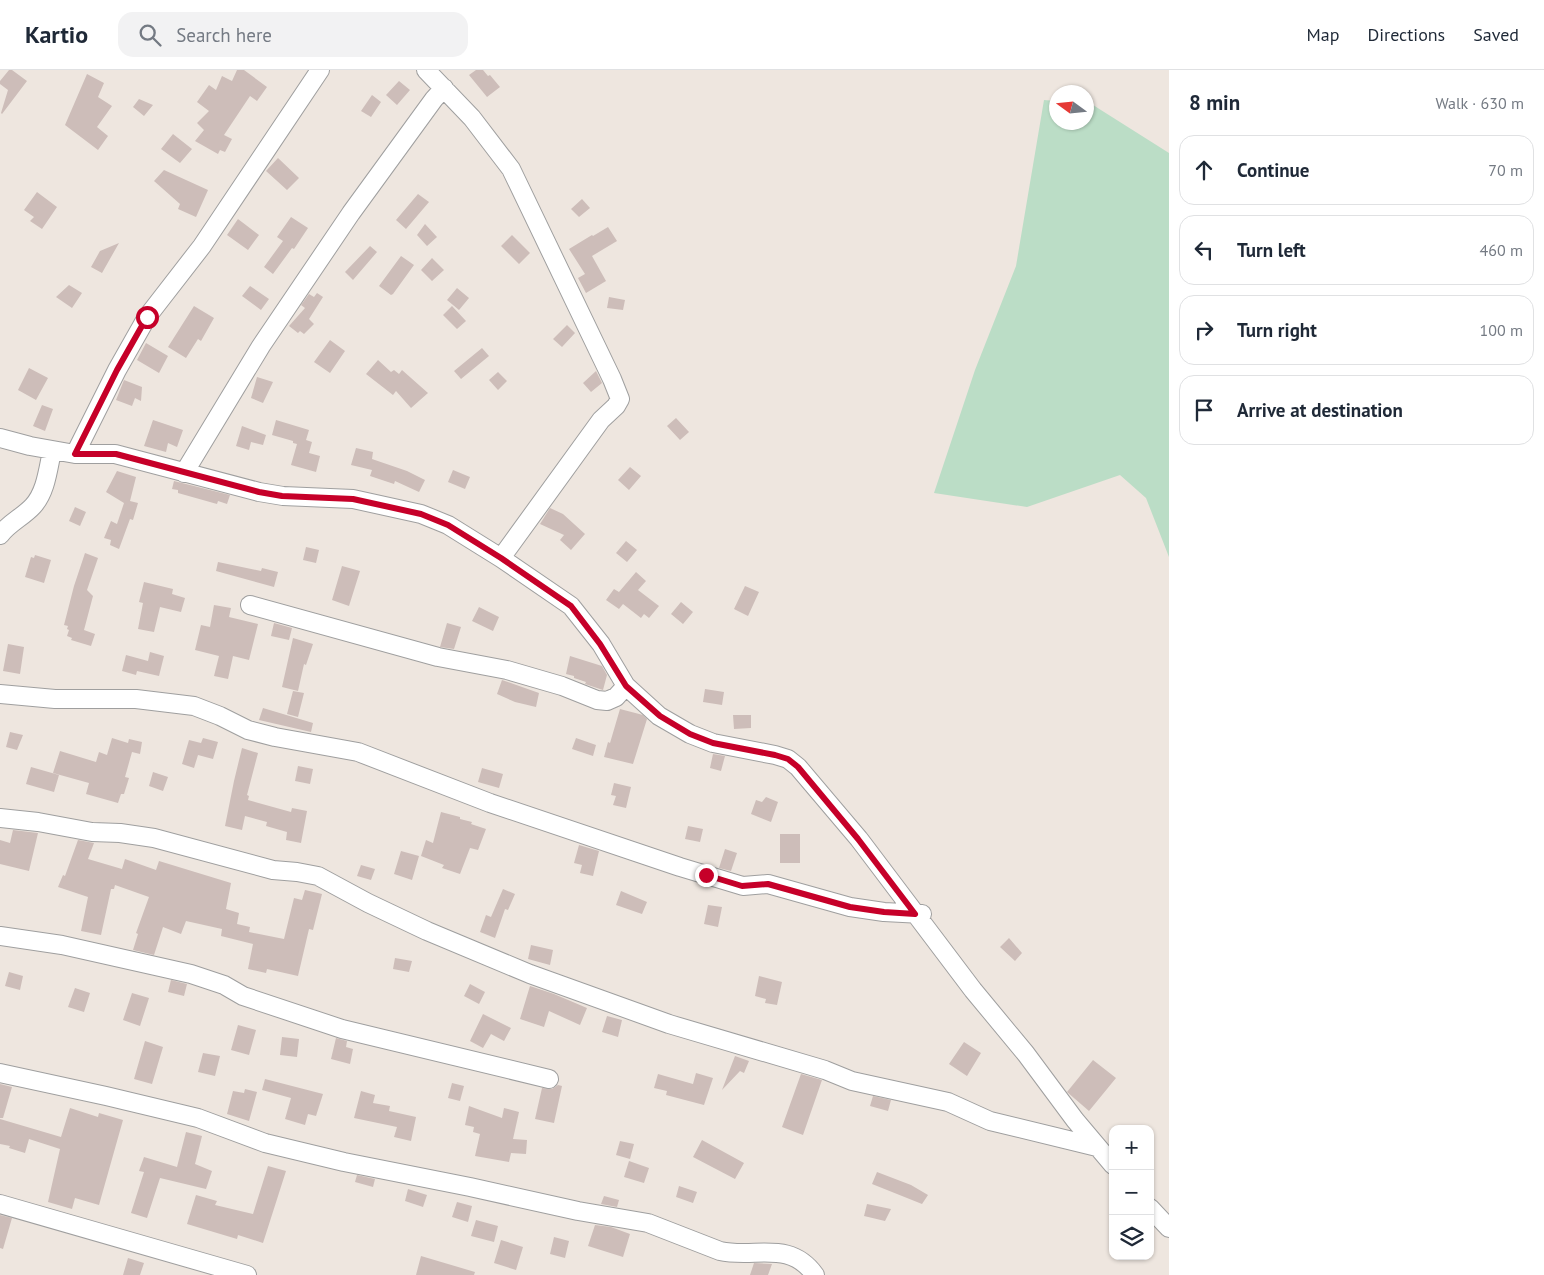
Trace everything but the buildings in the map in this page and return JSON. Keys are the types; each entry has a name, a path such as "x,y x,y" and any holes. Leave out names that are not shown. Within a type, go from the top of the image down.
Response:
{"street":[{"path":"75,454 117,370 147,317 202,246 320,70"},
{"path":"426,70 472,118 510,169 612,379 620,400 601,420 501,558"},
{"path":"184,473 266,338 351,213 444,88"},
{"path":"0,438 52,451 75,454 116,454 259,492 282,496 353,499 421,514 448,525 501,558 571,606 600,644 626,686 660,716 690,734 713,743 775,755 788,759 798,767 920,914 972,990 1026,1054 1075,1120 1109,1160"},
{"path":"0,535 33,506 42,492 52,451"},
{"path":"250,604 422,653 507,670 562,686 598,700 607,701 616,697 626,686"},
{"path":"0,694 55,699 136,699 194,706 248,730 275,737 358,752 490,803 742,886 768,884 850,907 884,912 920,914"},
{"path":"0,818 38,822 92,832 120,833 154,838 273,870 318,876 368,903 427,931 530,974 669,1024 825,1070 852,1081 948,1102 990,1121 1097,1147"},
{"path":"0,936 62,945 191,974 224,984 243,996 342,1029 549,1079"},
{"path":"0,1073 198,1118 265,1143 344,1162 578,1211 648,1223 732,1254 777,1252 793,1256 815,1275"},
{"path":"0,1204 248,1275"},
{"path":"1154,1212 1169,1228"}],"green space":[{"path":"1044,100 1049,100 1049,130 1094,130 1094,106 1169,153 1169,557 1146,498 1120,475 1027,507 934,493 975,370 1016,266"}],"route":[{"path":"147,317 117,370 75,454 116,454 259,492 282,496 353,499 392,506 421,514 448,525 501,558 571,606 600,644 626,686 660,716 690,734 713,743 775,755 788,759 798,767 858,839 915,914 850,907 787,888 768,884 742,886 706,875"}]}
